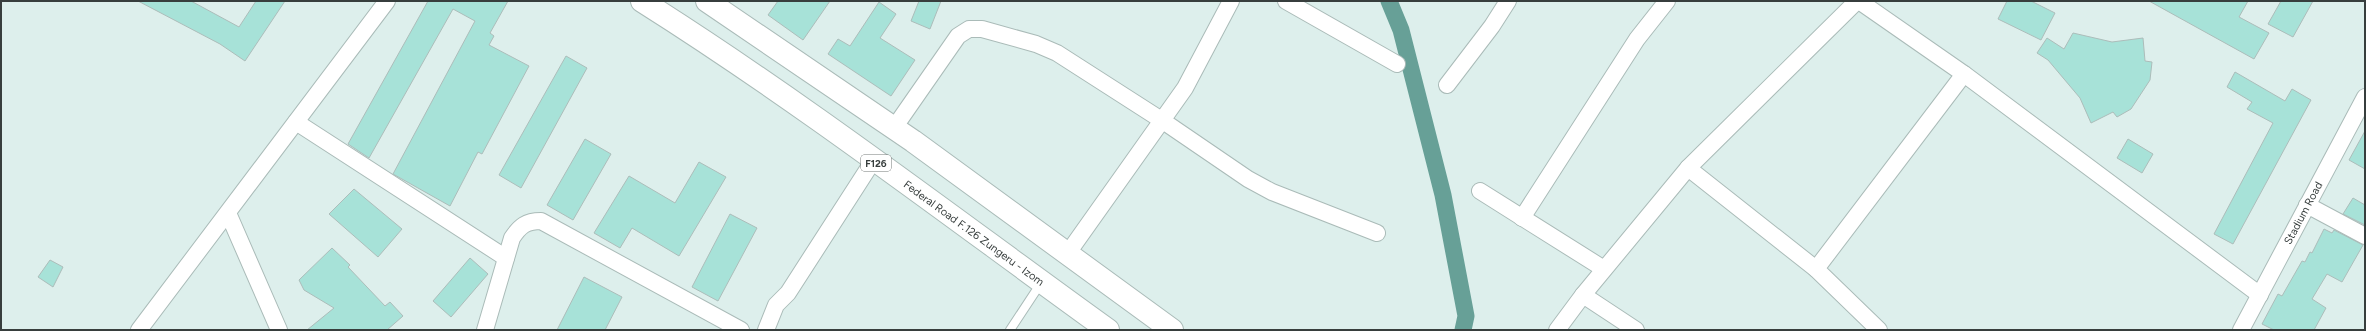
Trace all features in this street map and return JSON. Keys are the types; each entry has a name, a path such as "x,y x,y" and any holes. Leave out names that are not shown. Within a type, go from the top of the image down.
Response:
{"main road":[{"name":"Federal Road F.126 Zungeru - Izom","path":"642,1 702,39 873,160 1108,330"},
{"path":"707,1 894,128 1172,330"}],"street":[{"path":"139,330 388,1"},
{"path":"1068,253 1185,88 1231,1"},
{"path":"1286,1 1397,64"},
{"path":"1447,84 1492,26 1508,1"},
{"path":"1522,218 1636,39 1667,1"},
{"path":"1556,330 1582,295 1688,168 1858,1 1964,74 2260,295"},
{"path":"894,128 958,36 969,29 982,29 1036,44 1058,53 1163,121 1248,179 1272,192 1377,233"},
{"path":"1816,269 1964,74"},
{"name":"Stadium Road","path":"2241,330 2365,97"},
{"path":"296,122 506,258"},
{"path":"766,330 776,305 788,293 873,160"},
{"path":"1688,168 1816,269 1879,330"},
{"path":"1480,191 1604,269"},
{"path":"2307,204 2365,236"},
{"path":"228,213 278,330"},
{"path":"484,330 512,238 519,227 530,221 541,221 741,330"},
{"path":"1582,295 1636,330"}],"lane":[{"path":"1010,330 1042,282"}],"building":[{"path":"138,1 191,1 239,27 256,1 285,1 245,61 220,44"},
{"path":"428,1 508,1 490,33 494,36 489,45 529,66 482,154 478,152 450,206 393,174 475,21 453,9 369,158 348,144"},
{"path":"778,1 830,1 803,40 768,15"},
{"path":"919,1 941,1 930,29 911,21"},
{"path":"2007,1 2031,1 2055,13 2041,40 1998,19"},
{"path":"2149,1 2248,1 2239,17 2269,33 2254,59"},
{"path":"2281,1 2313,1 2293,37 2268,24"},
{"path":"879,2 896,14 880,38 915,60 891,96 828,54 838,39 850,46"},
{"path":"2073,33 2112,42 2143,38 2145,61 2152,62 2150,80 2131,109 2117,117 2113,112 2091,123 2080,98 2048,60 2037,53 2047,38 2064,49"},
{"path":"566,56 587,68 521,188 499,175"},
{"path":"2235,72 2285,101 2292,89 2311,100 2233,244 2214,234 2273,123 2247,109 2252,102 2227,87"},
{"path":"2365,131 2365,169 2349,160"},
{"path":"585,139 611,154 573,220 547,205"},
{"path":"2128,139 2153,154 2142,173 2117,158"},
{"path":"699,162 726,177 679,256 632,228 620,248 594,233 629,176 675,203"},
{"path":"354,189 402,229 378,257 329,214"},
{"path":"2353,198 2365,205 2365,225 2343,214"},
{"path":"730,214 757,228 718,301 692,287"},
{"path":"2324,229 2332,233 2334,230 2363,245 2342,282 2327,274 2312,299 2326,308 2314,330 2274,330 2262,324 2278,294 2282,296 2302,261 2305,262 2310,252 2312,253"},
{"path":"332,248 350,265 348,267 385,306 390,302 403,316 387,330 307,330 334,308 304,290 299,280"},
{"path":"470,258 488,274 451,317 433,301"},
{"path":"50,260 63,267 53,287 38,277"},
{"path":"584,277 622,297 605,330 557,330"}],"waterway":[{"path":"1389,1 1401,30 1443,195 1466,316 1463,330"}]}
